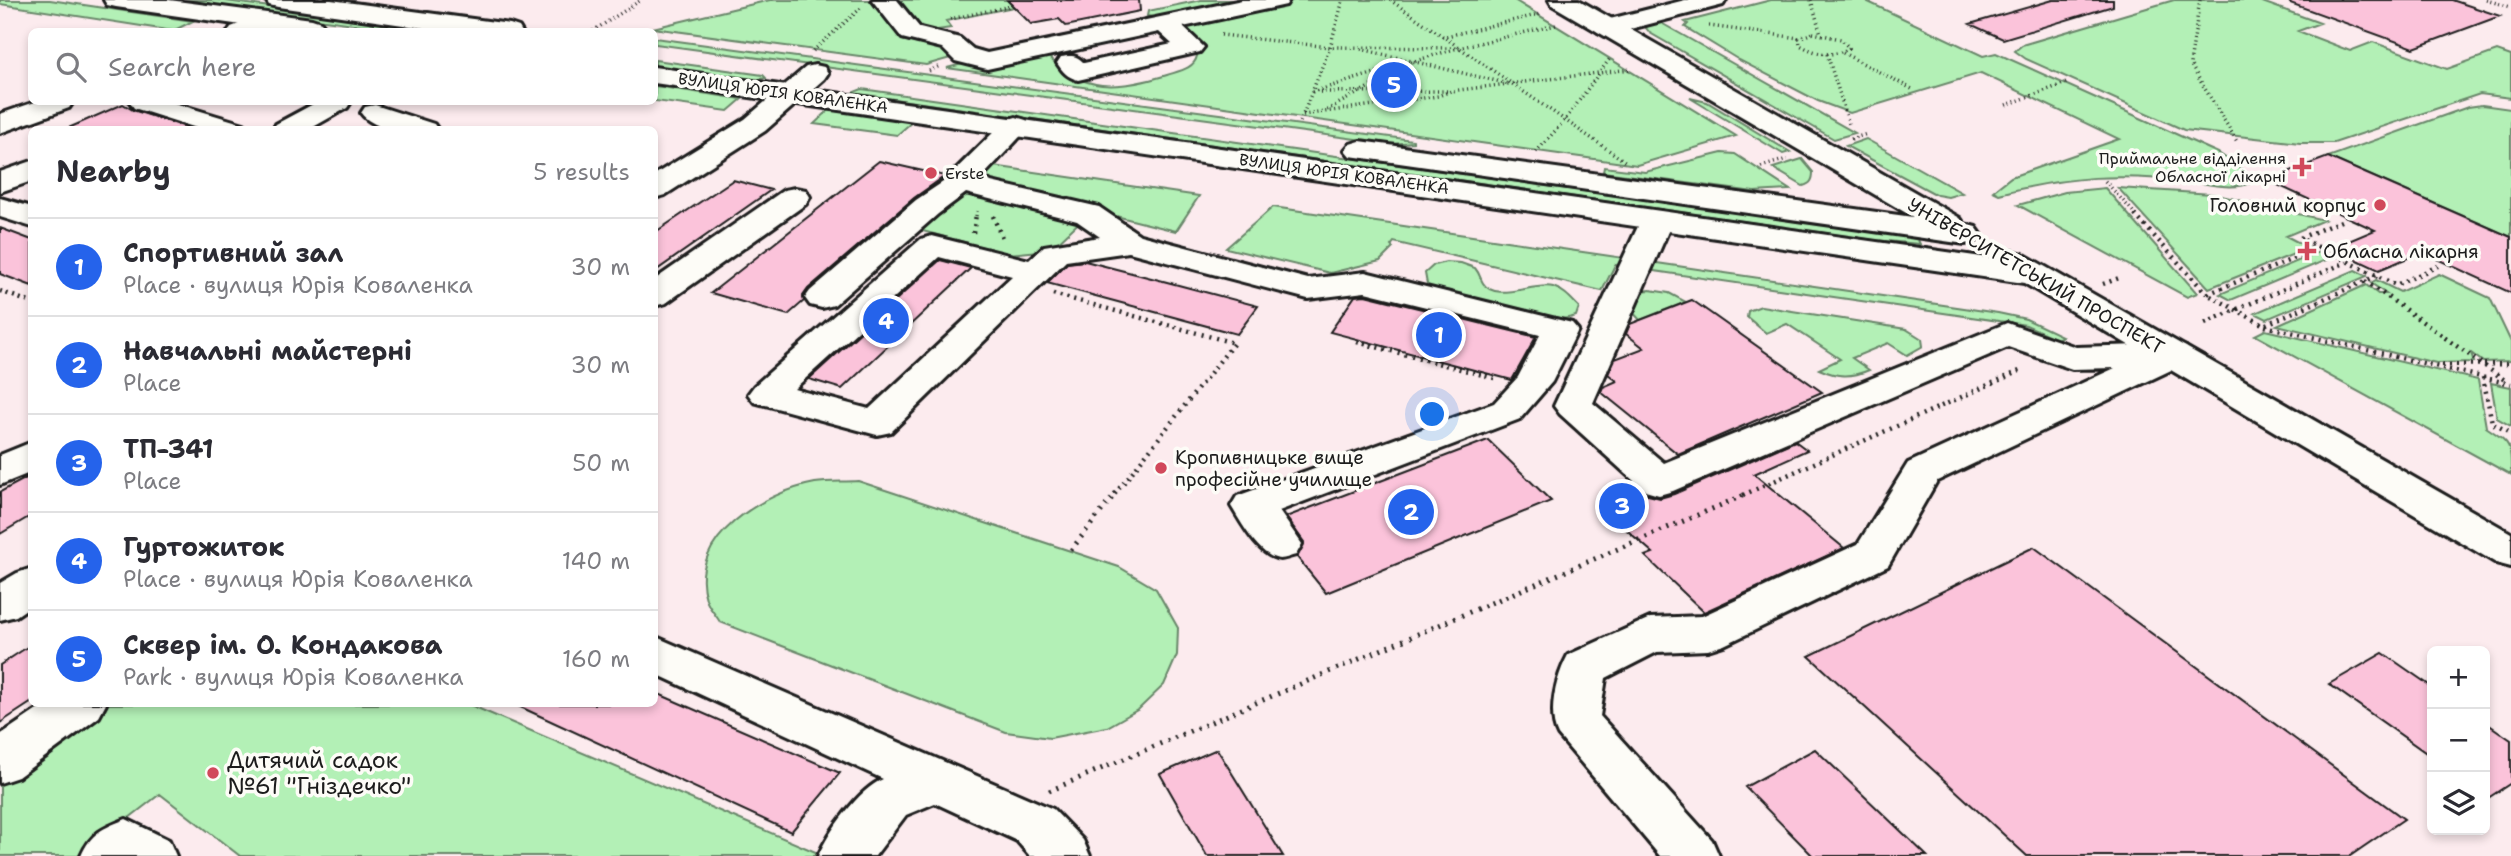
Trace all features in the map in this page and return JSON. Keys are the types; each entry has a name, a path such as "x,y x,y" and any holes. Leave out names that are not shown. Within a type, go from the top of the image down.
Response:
{"main road":[{"path":"116,0 272,10 466,28"},
{"path":"876,1 911,33 951,43 964,55 987,61 1063,55 1277,0"},
{"path":"1607,27 1714,0"},
{"path":"246,28 272,10"},
{"path":"272,10 331,28"},
{"name":"УНІВЕРСИТЕТСЬКИЙ ПРОСПЕКТ","path":"1554,13 1607,27 1809,154 1930,214 2511,552"},
{"path":"1063,55 1078,72 1191,47 1168,27"},
{"name":"ВУЛИЦЯ ЮРІЯ КОВАЛЕНКА","path":"658,51 815,61 1965,234"},
{"path":"658,186 755,125 792,94 815,61"},
{"name":"ВУЛИЦЯ ЮРІЯ КОВАЛЕНКА","path":"658,76 2034,274"},
{"path":"0,124 51,105"},
{"path":"155,105 221,126"},
{"path":"293,126 332,105"},
{"path":"375,113 412,126"},
{"path":"822,298 975,181 1016,126"},
{"path":"1765,206 1822,187 1826,175 1809,154"},
{"path":"0,183 28,172"},
{"path":"975,181 1088,214 1129,242 1308,289 1365,282 1560,330 1529,388 1507,411 1252,506 1281,544"},
{"path":"658,293 795,197"},
{"path":"0,207 28,217"},
{"path":"1898,225 1930,214"},
{"path":"1657,219 1573,406 1658,481 2007,334 2073,358 2173,355"},
{"path":"1024,275 968,255 932,246 767,394 877,423 947,338 1024,275 1056,253 1129,242"},
{"path":"1693,856 1575,720 1584,668 1650,635 1708,634 1873,555 1923,472 2173,355"},
{"path":"0,472 28,457"},
{"path":"0,604 28,586"},
{"path":"658,655 1035,825 1065,856"},
{"path":"0,762 78,707"},
{"path":"844,856 888,800 935,780"},
{"path":"107,856 125,842 150,856"}],"path":[{"path":"598,28 641,0"},
{"path":"1300,122 1330,47 1343,0"},
{"path":"1390,0 1633,167"},
{"path":"1811,0 1821,34"},
{"path":"2200,0 2190,64 2238,143"},
{"path":"2486,0 2511,6"},
{"path":"815,61 876,1"},
{"path":"934,39 948,28 942,20 1011,6"},
{"path":"1312,92 1458,48 1554,13"},
{"path":"1442,37 1554,13"},
{"path":"1697,24 1799,38 1807,34 1821,34 1846,42 1849,48 1827,54 1805,48 1799,38"},
{"path":"1168,27 1330,47 1458,48"},
{"path":"1353,47 1514,85"},
{"path":"1842,52 1912,89"},
{"path":"1827,54 1849,124"},
{"path":"1534,153 1564,120 1611,56"},
{"path":"1324,112 1412,63"},
{"path":"929,71 940,66"},
{"path":"1312,92 1451,91 1632,69"},
{"path":"2006,105 2069,82"},
{"path":"1303,115 1438,96 1451,91"},
{"path":"1761,167 1809,154"},
{"path":"968,255 975,181"},
{"path":"975,181 1024,275 1234,343 1072,550"},
{"path":"2105,181 2207,294 2264,325 2510,383"},
{"path":"2341,221 2300,238 2396,285 2438,266"},
{"path":"2207,294 2320,248"},
{"path":"2205,323 2348,262"},
{"path":"2096,287 2122,276"},
{"path":"2264,325 2377,276"},
{"path":"2365,281 2510,383"},
{"path":"0,291 28,302"},
{"path":"1357,342 1529,388"},
{"path":"1002,810 1679,524 2060,353"},
{"path":"2432,365 2511,364"},
{"path":"2483,377 2492,422 2511,433"}],"green space":[{"path":"0,0 50,0 193,21 179,28 154,28 0,4"},
{"path":"178,0 219,0 425,28 383,28"},
{"path":"770,0 874,0 903,40 948,51 954,57 926,65 653,28"},
{"path":"890,0 1007,0 1014,7 946,21 951,28 924,32"},
{"path":"1201,0 1247,0 1164,19 1147,16 1148,11"},
{"path":"1295,0 1514,0 1736,136 1637,165 947,68 1045,53 1073,76 1087,82 1102,85 1133,84 1181,71 1193,64 1197,47 1181,24"},
{"path":"1771,0 1864,0 1983,56 1996,53 2218,153 2249,174 2252,182 2231,186 2167,179 2095,178 2049,183 1999,194 1993,191 2011,177 2119,139 1981,73 1850,113 1818,101 1739,60 1685,27 1688,24 1685,22"},
{"path":"2174,0 2257,0 2320,23 2298,31 2350,51 2373,42 2447,69 2497,51 2511,56 2511,98 2480,94 2334,143 2300,143 2184,130 2026,59 2015,51 2022,45"},
{"path":"1656,20 1855,133 1834,139 1650,33 1646,28 1647,24"},
{"path":"658,38 1413,140 1392,144 658,44"},
{"path":"658,60 763,75 766,78 755,80 658,66"},
{"path":"658,86 742,99 728,111 658,101"},
{"path":"862,89 1909,237 1918,240 1920,244 1874,240 852,93"},
{"path":"1690,98 1707,102 1790,152 1783,154"},
{"path":"2482,105 2511,109 2511,237 2328,157 2468,107"},
{"path":"829,110 912,122 897,135 814,124"},
{"path":"1866,139 1962,193 1948,197 1937,195 1846,146"},
{"path":"1722,153 1735,154 1790,190 1754,192 1603,172 1604,167 1645,172"},
{"path":"1802,159 1813,172 1811,181 1803,186 1773,168"},
{"path":"993,166 1199,196 1176,231 1092,210 1050,250 1009,254 915,229 946,196 989,186 984,174"},
{"path":"2105,188 2197,293 2187,297 2018,205 2065,192"},
{"path":"2118,188 2213,194 2324,220 2286,236 2309,248 2209,288"},
{"path":"1273,207 1624,258 1620,266 1615,265 1602,291 1394,242 1391,246 1393,248 1380,261 1330,273 1226,248"},
{"path":"2319,252 2331,258 2231,300 2220,294"},
{"path":"1446,262 1475,268 1483,283 1496,291 1553,287 1579,307 1576,316 1536,321 1419,293 1427,284 1425,273 1434,265"},
{"path":"1650,262 1998,313 2026,319 2062,336 2057,339 2026,325 1647,270"},
{"path":"2355,270 2367,276 2267,319 2255,313"},
{"path":"2439,274 2490,298 2511,342 2511,361 2483,362 2471,353 2474,362 2436,363 2277,325 2366,285 2378,294 2386,294 2371,283 2376,280 2400,292"},
{"path":"1641,291 1669,293 1686,302 1640,320 1629,308"},
{"path":"1761,306 1906,329 1922,339 1923,346 1907,355 1888,343 1852,358 1869,370 1844,376 1832,374 1819,369 1840,359 1787,324 1766,333 1747,317 1748,311"},
{"path":"2265,330 2478,380 2486,427 2508,445 2511,475 2255,335"},
{"path":"2491,383 2511,387 2511,426 2497,418"},
{"path":"858,481 1119,567 1156,589 1178,628 1177,655 1164,685 1139,709 1107,727 1050,738 1006,732 720,622 707,602 703,577 708,556 719,538 734,522 774,496 795,488 820,482"},
{"path":"43,707 475,707 825,856 240,856 160,794 80,856 0,856 0,736"}],"building":[{"path":"1007,0 1139,0 1140,11 1066,26 1059,19 1031,24"},
{"path":"2053,0 2113,0 2113,6 2003,39 1970,24"},
{"path":"2291,0 2452,0 2500,16 2414,48 2290,3"},
{"path":"125,105 183,126 73,126"},
{"name":"Головний корпус","path":"2328,157 2511,237 2511,293 2422,252 2379,270 2332,248 2375,230 2267,180"},
{"path":"879,161 945,176 914,198 808,289 803,296 804,301 788,315 711,293"},
{"path":"733,180 771,190 658,269 658,230"},
{"path":"0,228 28,238 28,284 0,274"},
{"path":"940,260 971,268 842,389 809,379"},
{"path":"1085,261 1258,306 1237,334 1047,283 1067,263"},
{"path":"1365,295 1536,337 1512,380 1330,332 1355,296"},
{"path":"1692,300 1822,392 1678,454 1601,392 1603,387 1617,381 1608,374 1615,359 1644,348 1626,334 1630,324"},
{"path":"1488,440 1551,501 1326,593 1297,557 1304,542 1286,517"},
{"path":"1795,441 1807,450 1754,474 1844,548 1704,612 1645,556 1653,553 1598,505 1627,491 1635,498 1644,494 1660,498 1674,494"},
{"path":"28,477 28,517 0,534 0,492"},
{"path":"2034,547 2404,819 2350,856 2027,856 1809,656"},
{"path":"28,647 28,705 0,723 0,665"},
{"path":"2383,653 2427,684 2427,753 2329,684"},
{"path":"658,694 840,773 791,832 520,707 658,707"},
{"path":"2490,725 2511,740 2511,783 2490,797"},
{"path":"1217,749 1283,856 1207,856 1160,774"},
{"path":"1815,749 1927,856 1813,856 1745,787"}],"place":[{"name":"Сквер ім. О. Кондакова","path":"1394,85"},
{"name":"Приймальне відділення Обласної лікарні","path":"2302,167"},
{"name":"Erste","path":"931,173"},
{"name":"Головний корпус","path":"2380,205"},
{"name":"Обласна лікарня","path":"2307,251"},
{"name":"Гуртожиток","path":"886,321"},
{"name":"Спортивний зал","path":"1439,335"},
{"name":"Кропивницьке вище професійне училище","path":"1161,468"},
{"name":"ТП-341","path":"1622,506"},
{"name":"Навчальні майстерні","path":"1411,512"},
{"name":"Дитячий садок №61 \"Гніздечко\"","path":"213,773"}]}
